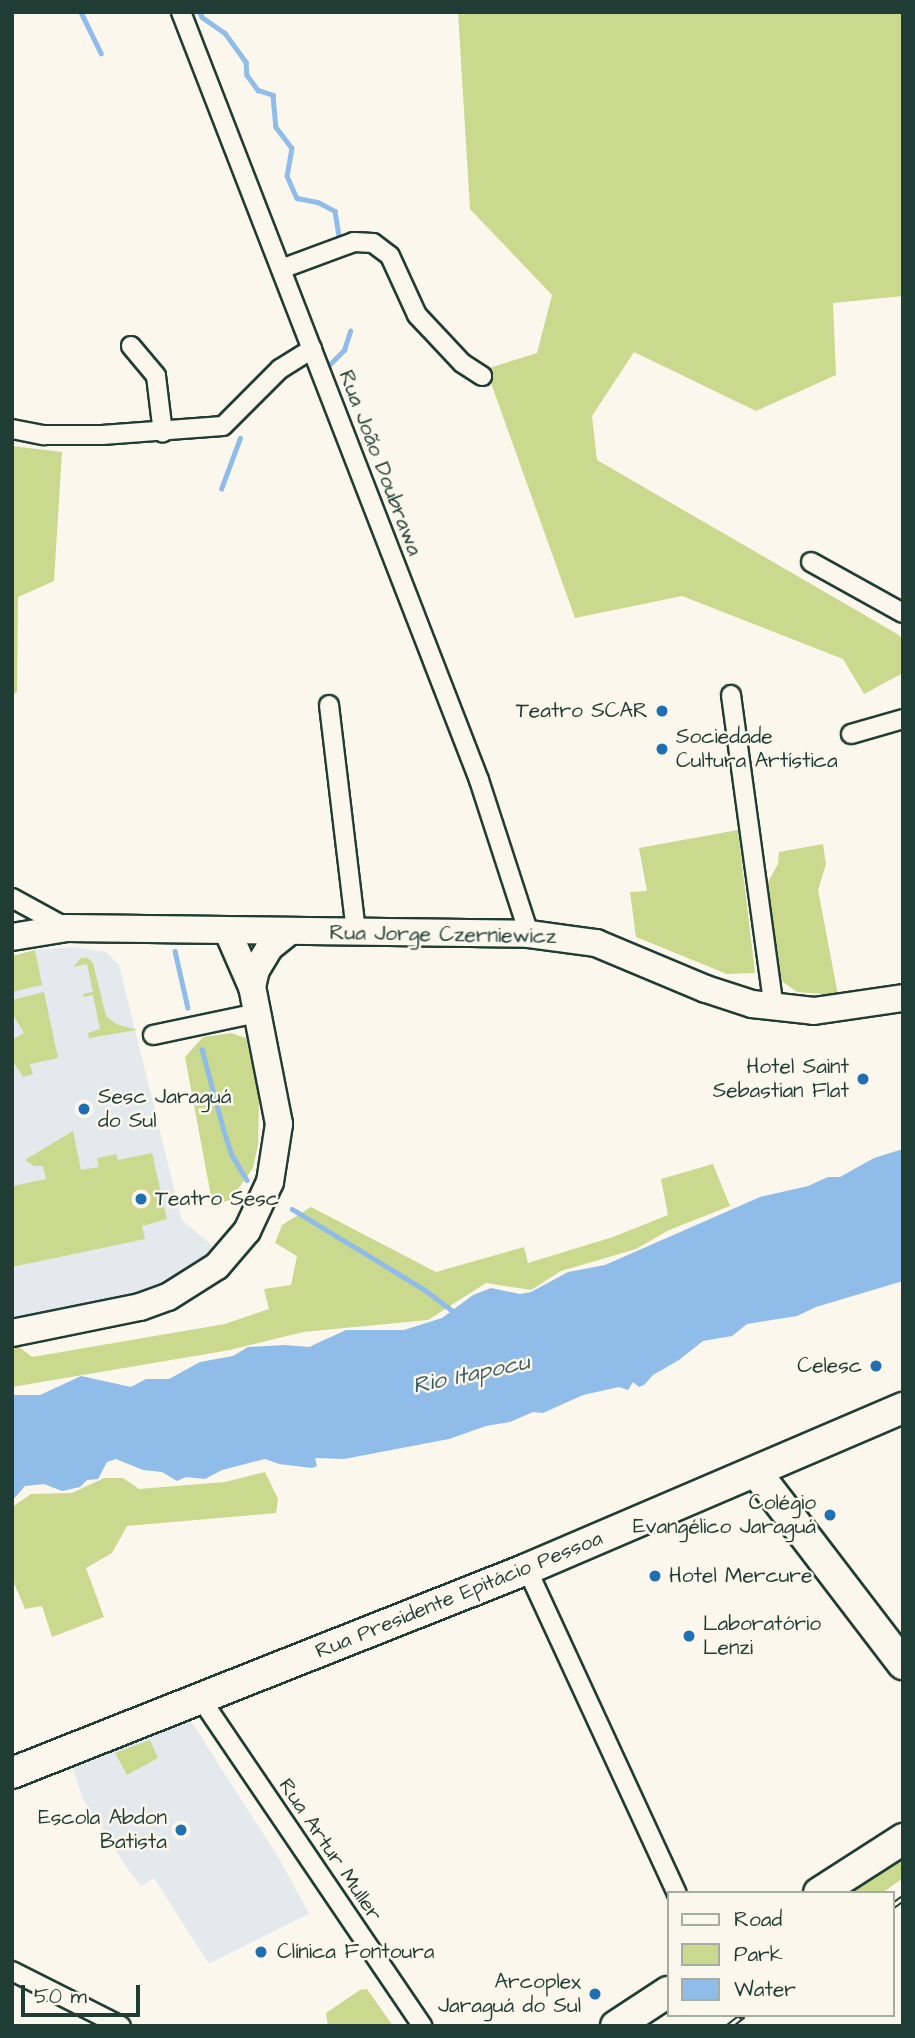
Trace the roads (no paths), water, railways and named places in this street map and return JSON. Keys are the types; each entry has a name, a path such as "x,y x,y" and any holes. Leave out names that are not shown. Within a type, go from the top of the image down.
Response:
{"main road":[{"name":"Rua Jorge Czerniewicz","path":"20,934 67,928 528,934 596,943 730,998 774,1007 814,1011 903,998"},
{"path":"12,1333 114,1313 168,1297 212,1270 238,1244 270,1181 279,1137 278,1114 252,987 229,932"},
{"path":"252,987 269,948 289,932"},
{"name":"Rua Presidente Epitácio Pessoa","path":"12,1773 527,1569 903,1408"},
{"path":"756,1472 903,1664"},
{"path":"822,1891 903,1839"},
{"path":"616,2026 666,1993"}],"street":[{"name":"Rua João Doubrawa","path":"181,12 479,780 528,934"},
{"path":"281,269 354,242 373,243 390,256 417,315 462,363 482,376"},
{"path":"131,346 156,376 163,433"},
{"path":"12,429 44,435 163,433 223,426 280,369 312,349"},
{"path":"811,562 903,613"},
{"path":"731,695 774,1007"},
{"path":"329,705 356,933"},
{"path":"851,734 903,719"},
{"path":"20,902 67,928"},
{"path":"20,902 31,920 20,934"},
{"path":"153,1035 257,1013"},
{"path":"527,1569 676,1891"},
{"name":"Rua Artur Muller","path":"201,1699 422,2026"},
{"path":"12,1971 115,2024"}],"water":[{"name":"Rio Itapocu","path":"903,1149 903,1281 816,1307 797,1316 747,1324 732,1336 703,1341 639,1387 633,1382 628,1390 619,1387 583,1395 543,1413 533,1412 510,1422 486,1426 449,1439 344,1459 315,1458 317,1466 312,1468 279,1464 265,1459 222,1470 205,1479 186,1477 177,1481 162,1472 143,1470 116,1459 107,1462 98,1479 87,1480 80,1487 62,1491 44,1484 25,1486 12,1501 12,1395 40,1395 81,1376 131,1387 146,1379 169,1379 200,1362 233,1356 248,1347 309,1347 346,1330 404,1330 442,1318 473,1295 491,1288 520,1294 531,1292 568,1272 605,1265 760,1197 808,1186 828,1177 840,1177 874,1158"}],"waterway":[{"path":"81,12 101,53"},
{"path":"200,12 202,17 225,33 246,62 247,75 258,90 273,95 276,127 292,148 287,176 297,198 318,202 335,211 339,237"},
{"path":"330,364 344,350 350,331"},
{"path":"221,489 240,438"},
{"path":"175,951 188,1008"},
{"path":"202,1049 232,1155 247,1180"},
{"path":"292,1209 425,1290 456,1313"}],"railway":[{"path":"894,1905 903,1898"},
{"path":"729,2026 740,2017"}],"place":[{"name":"Teatro SCAR","path":"662,711"},
{"name":"Sociedade Cultura Artística","path":"662,749"},
{"name":"Hotel Saint Sebastian Flat","path":"863,1079"},
{"name":"Sesc Jaraguá do Sul","path":"84,1109"},
{"name":"Teatro Sesc","path":"141,1199"},
{"name":"Celesc","path":"876,1366"},
{"name":"Colégio Evangélico Jaraguá","path":"830,1515"},
{"name":"Hotel Mercure","path":"655,1576"},
{"name":"Laboratório Lenzi","path":"689,1636"},
{"name":"Escola Abdon Batista","path":"181,1830"},
{"name":"Clínica Fontoura","path":"261,1952"},
{"name":"Arcoplex Jaraguá do Sul","path":"595,1994"}]}
